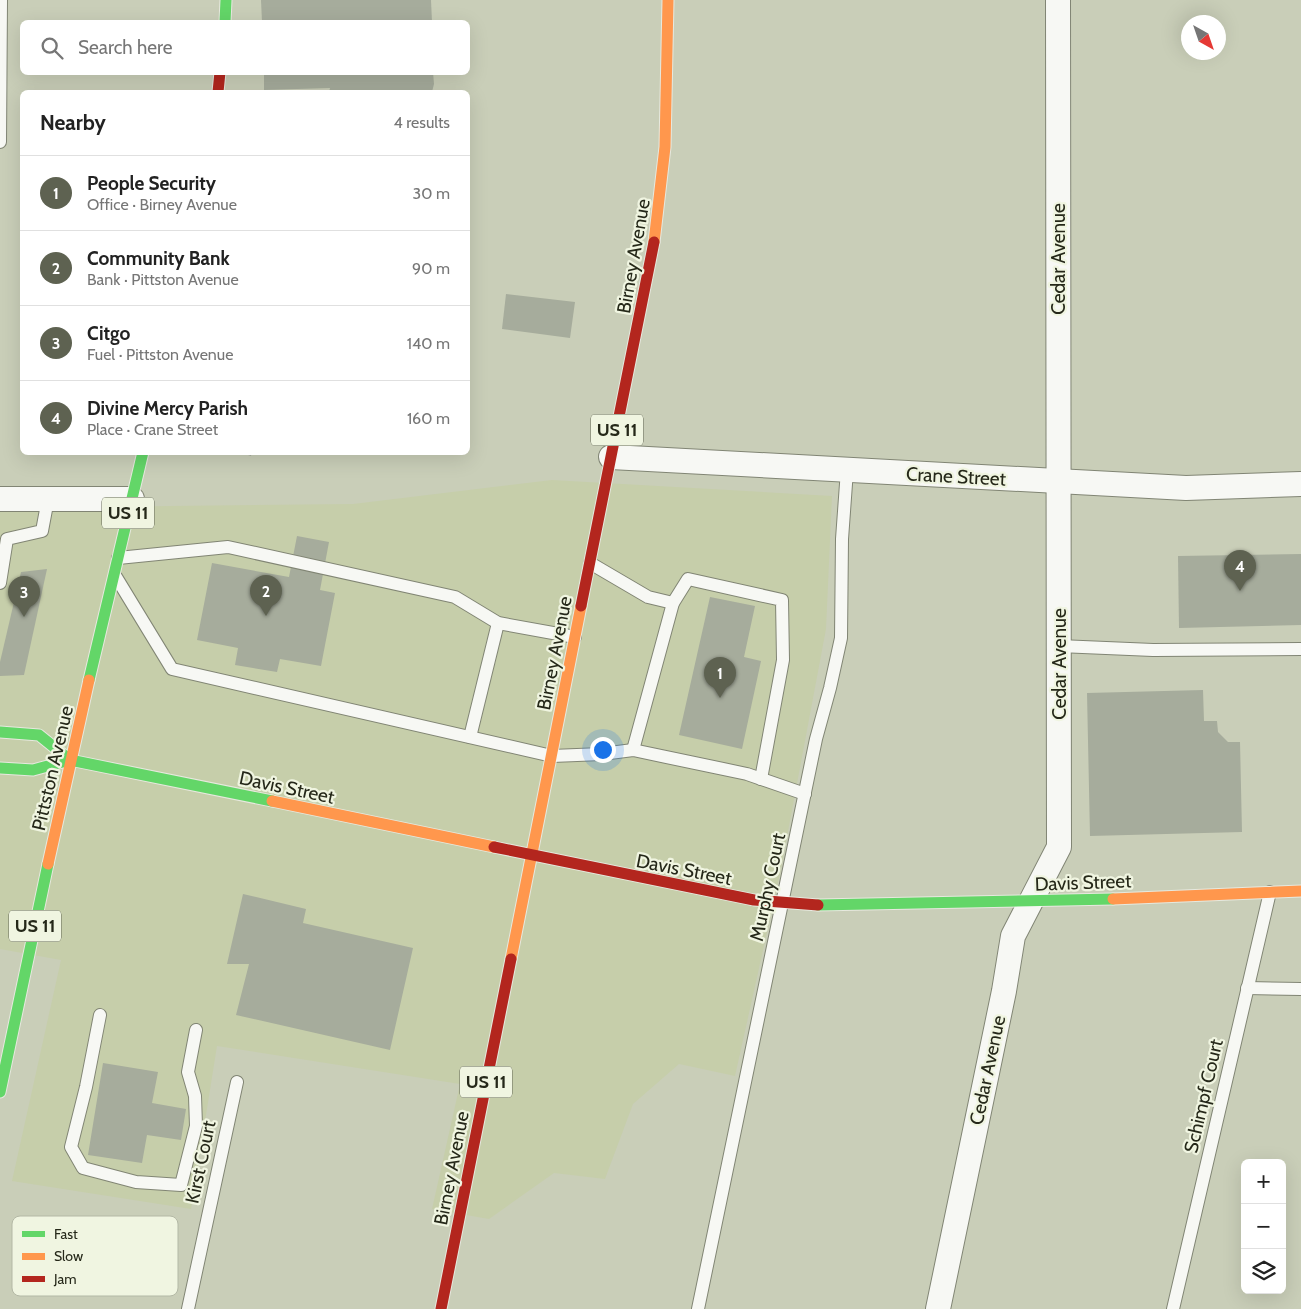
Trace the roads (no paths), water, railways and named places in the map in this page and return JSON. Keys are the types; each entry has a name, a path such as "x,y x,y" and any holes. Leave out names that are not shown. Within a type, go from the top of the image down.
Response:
{"main road":[{"path":"225,20 226,0"},
{"name":"Birney Avenue","path":"441,1309 663,190 667,138 668,0"},
{"path":"218,90 220,75"},
{"name":"Pittston Avenue","path":"0,1092 70,760 142,455"},
{"name":"Davis Street","path":"0,732 39,736 70,760 724,895 783,903 814,905 1029,902 1301,891"},
{"name":"Davis Street","path":"0,768 33,770 70,760"}],"street":[{"name":"Cedar Avenue","path":"938,1309 1013,936 1059,847 1058,0"},
{"name":"Crane Street","path":"611,457 1186,488 1301,484"},
{"path":"0,499 132,499"}],"lane":[{"path":"0,142 1,0"},
{"name":"Murphy Court","path":"698,1309 805,794 841,638 842,539 847,470"},
{"path":"0,583 7,539 42,531 48,499"},
{"path":"118,558 228,547 455,597 498,623 575,637"},
{"path":"590,563 648,597 673,603"},
{"path":"114,574 172,668 552,756 602,754 633,750 761,779 805,794"},
{"path":"633,750 673,603 688,579 782,600 783,660 761,779"},
{"path":"470,737 498,623"},
{"path":"1059,646 1153,650 1301,649"},
{"name":"Schimpf Court","path":"1173,1309 1270,892"},
{"path":"1248,988 1301,989"},
{"path":"100,1015 86,1087 71,1147 83,1168 136,1182 181,1185 196,1126 196,1096 188,1072 196,1030"},
{"name":"Kirst Court","path":"188,1309 237,1082"}],"place":[{"name":"Divine Mercy Parish","path":"1240,591"},
{"name":"Community Bank","path":"266,616"},
{"name":"Citgo","path":"24,617"},
{"name":"People Security","path":"720,698"}]}
